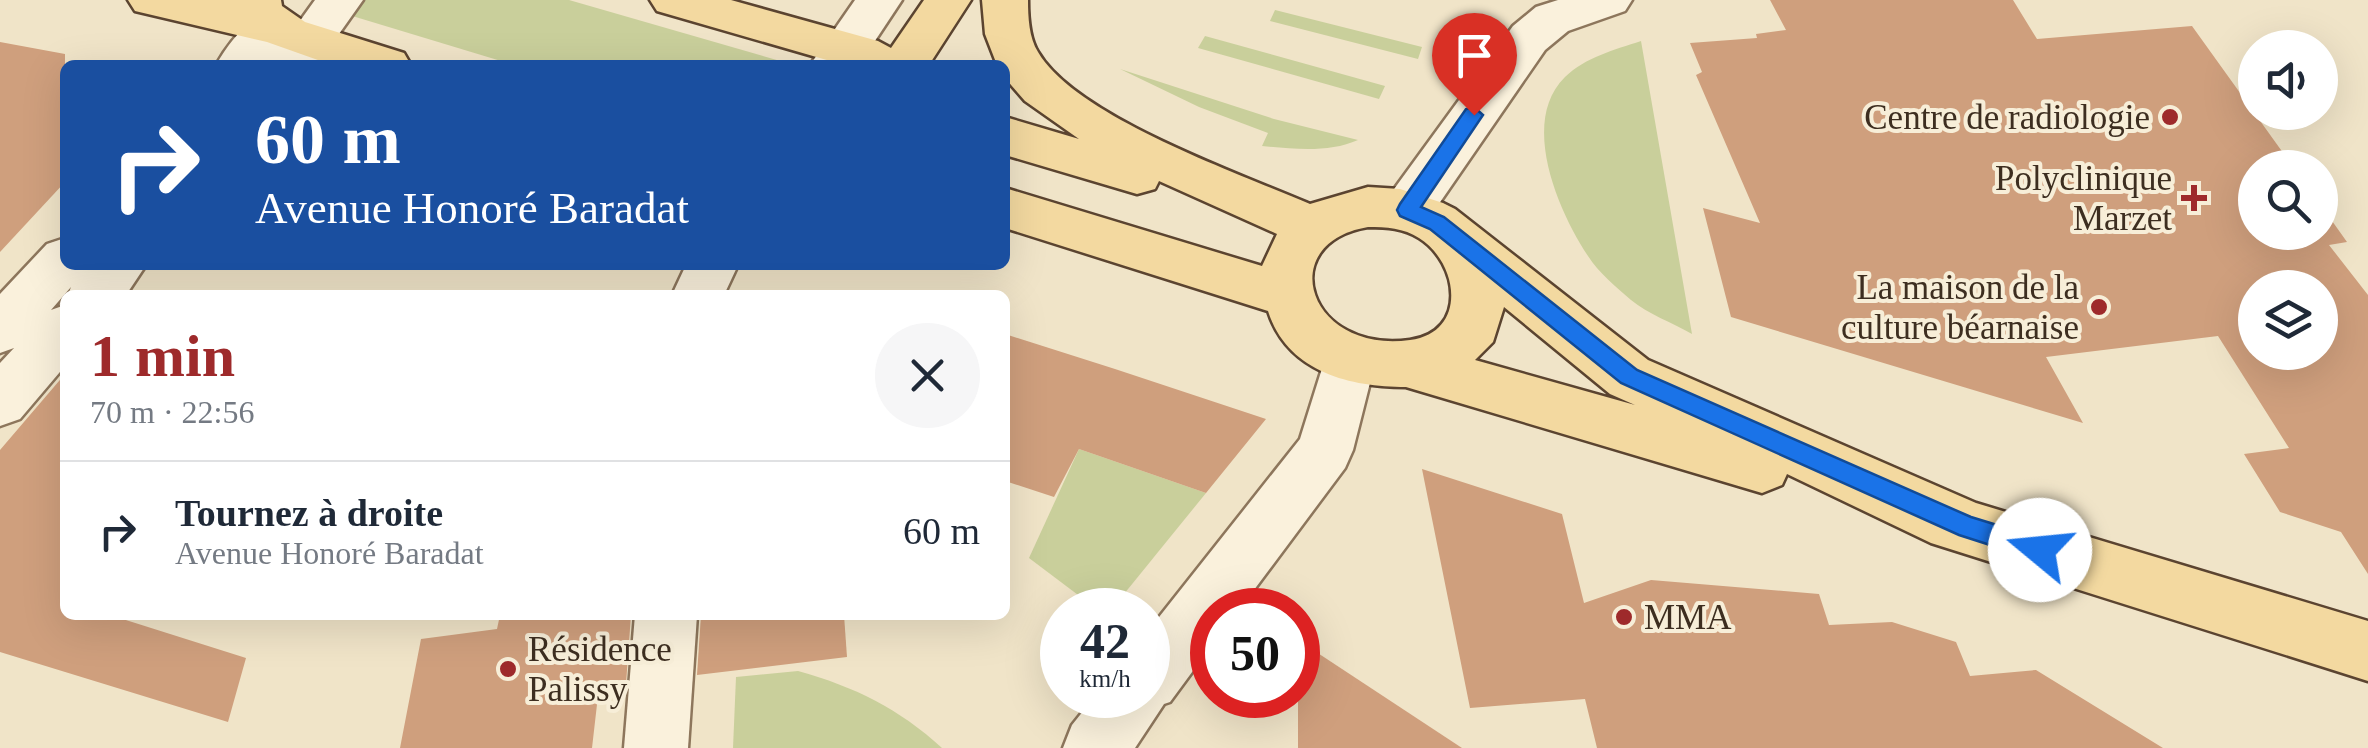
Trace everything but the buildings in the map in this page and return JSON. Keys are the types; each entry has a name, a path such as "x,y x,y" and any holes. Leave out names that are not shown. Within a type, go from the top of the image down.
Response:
{"main road":[{"path":"151,0 284,33 372,60"},
{"path":"674,0 854,60"},
{"path":"908,60 948,0"},
{"path":"1005,0 1005,28 1021,66 1051,98 1098,128 1312,227"},
{"path":"1010,137 1312,227"},
{"path":"1462,243 1477,265 1482,290 1478,316 1464,339 1440,356 1411,365 1391,368 1350,360 1308,332 1287,295 1290,257 1312,227 1356,208 1407,210 1437,223 1629,376 1968,527"},
{"path":"1010,210 1287,295"},
{"path":"1411,365 1968,527 2368,651"}],"street":[{"path":"247,60 340,0"},
{"path":"854,60 879,0"},
{"path":"1407,210 1529,38 1552,19 1609,0"},
{"path":"0,330 60,264"},
{"path":"98,290 116,270"},
{"path":"0,402 60,334"},
{"path":"1170,651 1325,450 1350,360"},
{"path":"656,748 666,620"},
{"path":"1094,748 1118,718"}],"green space":[{"path":"360,0 569,0 777,60 498,60 349,15"},
{"path":"1275,10 1422,47 1418,59 1270,21"},
{"path":"1205,36 1385,86 1379,99 1198,48"},
{"path":"1641,41 1692,334 1638,305 1597,268 1566,216 1548,167 1545,118 1552,96 1565,77 1591,59"},
{"path":"1120,69 1274,119 1358,140 1323,148 1262,146 1268,133 1199,107"},
{"path":"1079,449 1206,493 1129,588 1069,588 1029,558"},
{"path":"798,671 875,700 942,748 733,748 736,677"}],"place":[{"name":"Centre de radiologie","path":"2170,117"},
{"name":"Polyclinique Marzet","path":"2194,198"},
{"name":"La maison de la culture béarnaise","path":"2099,307"},
{"name":"MMA","path":"1624,617"},
{"name":"Résidence Palissy","path":"508,669"}],"route":[{"path":"1474,115 1407,210 1437,223 1629,376 1968,527 2040,550"}]}
